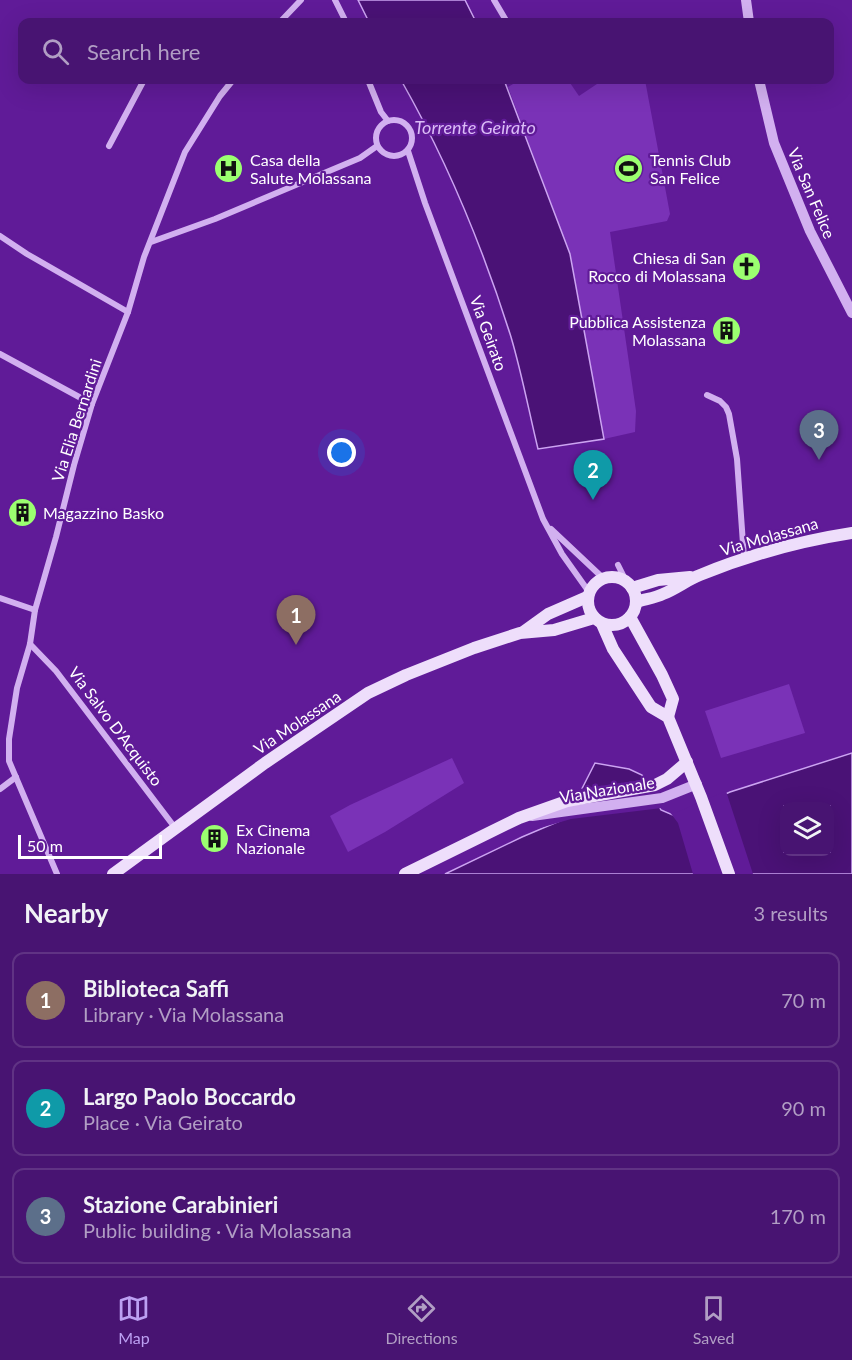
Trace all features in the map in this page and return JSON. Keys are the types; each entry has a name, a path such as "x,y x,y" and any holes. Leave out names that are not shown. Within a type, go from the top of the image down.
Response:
{"main road":[{"name":"Via Molassana","path":"636,602 662,595 697,576 744,558 791,544 852,533"},
{"name":"Via Molassana","path":"520,633 548,614 588,594 603,578 615,577 629,585 697,576"},
{"path":"629,585 636,595 635,610 630,617 674,699 668,717"},
{"path":"588,594 588,608 598,621 613,650 651,707 668,717 697,784 729,874"},
{"name":"Via Molassana","path":"113,874 265,763 368,693 405,675 520,633 555,630 598,621 617,626 630,617"},
{"name":"Via Nazionale","path":"405,874 519,818 567,801 655,785 668,779 687,762"}],"street":[{"path":"284,18 301,0"},
{"path":"335,0 344,18"},
{"path":"494,0 505,18"},
{"path":"746,0 748,18"},
{"path":"109,146 142,84"},
{"name":"Via Elia Bernardini","path":"57,874 9,761 9,739 17,688 30,644 35,610 92,404 128,312 144,257 185,152 230,84"},
{"path":"370,84 381,112 388,121 382,124 376,134 377,146 385,155 391,157 397,157 408,151"},
{"name":"Via San Felice","path":"760,84 777,149 810,231 852,313"},
{"name":"Via Geirato","path":"388,121 400,121 409,128 412,140 408,151 425,203 546,524 588,594"},
{"path":"151,242 215,219 360,158 377,146"},
{"path":"0,236 128,312"},
{"path":"0,354 92,404"},
{"path":"707,395 720,401 729,414 737,459 744,558"},
{"name":"Via Geirato","path":"546,524 603,578"},
{"path":"618,565 629,585"},
{"path":"0,598 35,610"},
{"name":"Via Salvo D'Acquisto","path":"30,644 56,670 176,829"},
{"path":"0,789 16,777"},
{"name":"Via Nazionale","path":"519,818 662,798 697,784"}],"shaded area":[{"path":"513,84 571,84 579,96 597,84 646,84 670,214 667,221 610,232 636,411 635,432 604,439 570,254 508,87"},
{"path":"789,684 805,733 721,758 705,711"},
{"path":"452,758 464,783 348,852 330,816"}],"water":[{"path":"358,0 465,0 474,18 367,18"},
{"name":"Torrente Geirato","path":"403,84 506,84 570,254 604,439 538,449 515,351 500,304 463,205"},
{"path":"852,753 852,874 445,874 567,818 595,763 629,769 642,775 661,810 675,816 730,792"}],"pier":[{"path":"648,779 662,808 571,819 523,833 442,873 520,834 564,816 579,789"},
{"path":"726,791 753,874 693,874 678,823 669,811 675,813"}],"place":[{"name":"Casa della Salute Molassana","path":"229,168"},
{"name":"Tennis Club San Felice","path":"629,168"},
{"name":"Chiesa di San Rocco di Molassana","path":"747,266"},
{"name":"Pubblica Assistenza Molassana","path":"727,330"},
{"name":"Stazione Carabinieri","path":"819,460"},
{"name":"Largo Paolo Boccardo","path":"593,500"},
{"name":"Magazzino Basko","path":"22,512"},
{"name":"Biblioteca Saffi","path":"296,645"},
{"name":"Ex Cinema Nazionale","path":"215,838"}]}
